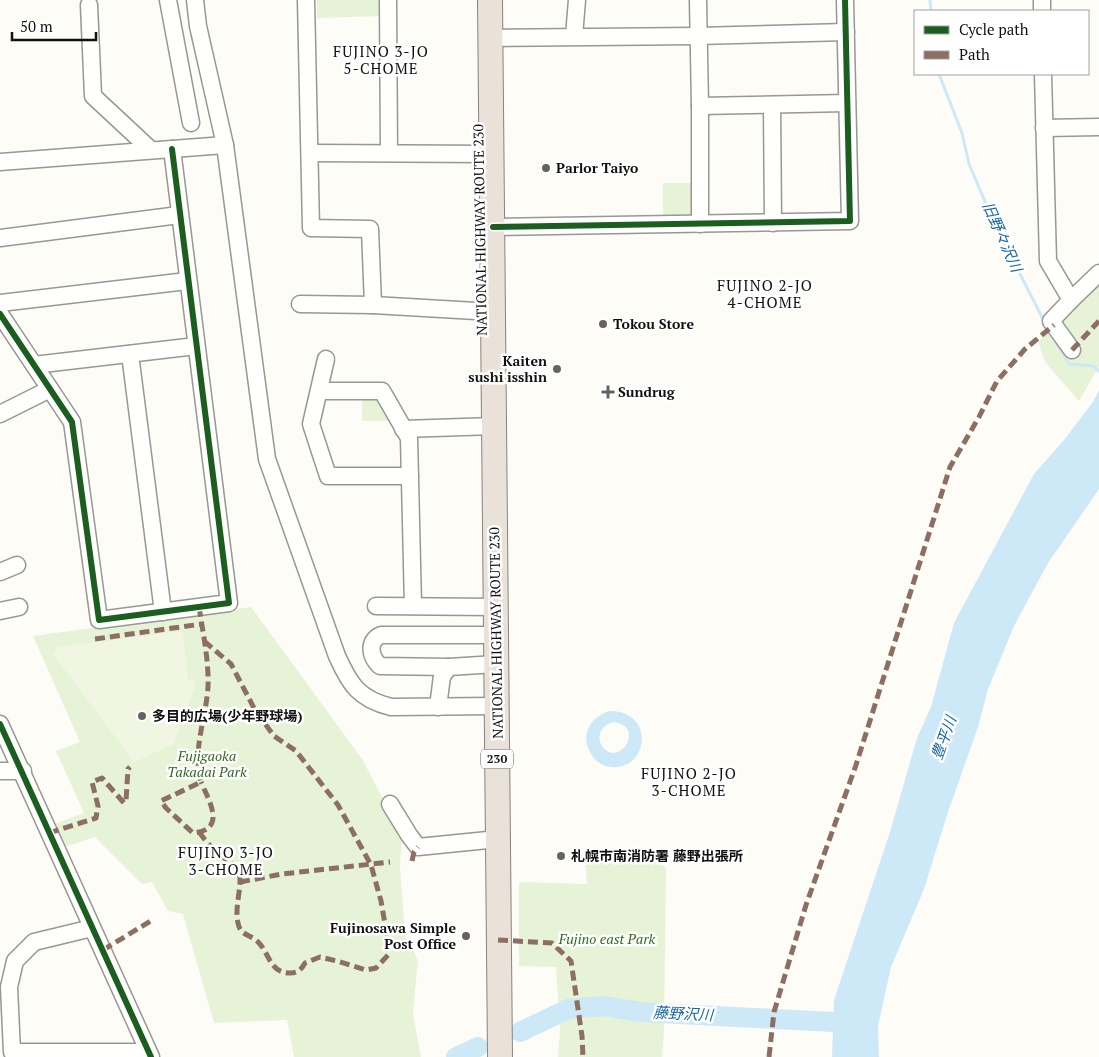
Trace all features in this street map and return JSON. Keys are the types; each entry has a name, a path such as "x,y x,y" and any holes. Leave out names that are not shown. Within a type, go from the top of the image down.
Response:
{"highway":[{"name":"NATIONAL HIGHWAY ROUTE 230","path":"490,0 500,1057"}],"street":[{"path":"306,0 311,228 370,229 373,305"},
{"path":"388,0 389,153"},
{"path":"574,36 577,0"},
{"path":"698,0 700,224"},
{"path":"493,227 850,221 845,0"},
{"path":"191,123 168,4 195,2 198,26 225,145 267,459 337,656 354,686 363,696 376,703 391,706 497,706"},
{"path":"89,6 93,96 152,150"},
{"path":"490,38 698,36 846,32"},
{"path":"1043,75 1048,261 1072,300"},
{"path":"700,106 847,103"},
{"path":"772,105 773,223"},
{"path":"1044,128 1099,127"},
{"path":"0,162 225,145"},
{"path":"0,314 72,422 98,620 229,603 187,281 172,149"},
{"path":"310,153 492,154"},
{"path":"0,238 179,214"},
{"path":"1072,350 1051,321 1099,274"},
{"path":"0,303 187,281"},
{"path":"300,304 373,305 493,312"},
{"path":"34,365 196,346"},
{"path":"130,354 163,612"},
{"path":"326,359 312,424 328,476 410,476"},
{"path":"0,414 50,389"},
{"path":"319,392 382,391 408,438 413,606"},
{"path":"403,428 494,426"},
{"path":"0,572 17,565"},
{"path":"376,606 496,607"},
{"path":"0,611 19,607"},
{"path":"445,672 380,666 375,662 371,644 375,638 381,635 496,635"},
{"path":"385,677 445,672 496,664"},
{"path":"438,706 445,672"},
{"path":"0,724 150,1054 12,1052 9,987 15,961 34,942 92,928"},
{"path":"0,771 23,771"},
{"path":"390,804 418,847 498,839"}],"green space":[{"path":"317,0 380,0 381,16 317,18"},
{"path":"663,183 693,183 694,215 663,218"},
{"path":"1099,281 1099,366 1079,401 1045,362 1038,342"},
{"path":"362,398 380,400 391,421 362,421"},
{"name":"Fujigaoka Takadai Park","path":"251,607 362,759 402,835 400,868 405,935 418,960 413,1014 421,1057 294,1057 287,1020 214,1023 183,914 168,911 152,882 142,884 95,837 65,847 54,824 84,813 56,751 80,742 33,636"},
{"name":"多目的広場(少年野球場)","path":"183,631 188,680 196,679 174,744 134,762 53,654 58,647"},
{"name":"Fujino east Park","path":"641,850 666,868 662,1057 558,1057 560,1028 556,967 519,966 519,882 587,884 584,851"}],"water":[{"name":"豊平川","path":"1099,390 1099,489 1048,563 1014,626 988,689 978,727 947,815 924,889 891,967 878,1026 879,1057 832,1057 834,1000 890,832 917,738 931,707 954,623 1034,474 1064,440 1093,402"},
{"path":"609,711 624,714 635,720 640,730 642,740 639,751 633,760 624,766 604,766 594,758 587,745 586,739 589,727 597,717","holes":["614,722 624,725 628,731 629,738 626,744 622,750 615,753 608,752 600,742 601,731 610,723"]}],"waterway":[{"name":"旧野々沢川","path":"930,0 931,10"},
{"name":"旧野々沢川","path":"939,75 962,133 969,164 995,225 1045,323"},
{"name":"旧野々沢川","path":"1052,335 1069,364 1093,366 1099,371"},
{"name":"藤野沢川","path":"520,1032 568,1009 603,1006 641,1012 852,1023"},
{"name":"藤野沢川","path":"456,1057 478,1047"}],"marked path":[{"path":"1072,350 1099,321"},
{"path":"769,1057 774,1012 806,905 856,765 950,467 997,381 1025,349 1054,325"},
{"path":"199,607 208,667 207,699 198,758 201,782 161,801 193,833 204,831 213,820 211,805 201,782"},
{"path":"95,639 202,624"},
{"path":"199,832 214,850 237,869 240,878 237,910 239,927 243,933 259,943 274,967 278,970 290,973 297,972 305,963 320,957 366,970 376,968 388,955 388,941 381,901 371,865 338,805 296,751 274,736 255,710 231,664 204,641"},
{"path":"49,833 96,818 98,806 92,782 102,778 124,803 126,801 128,769 130,767"},
{"path":"412,861 414,852 418,847"},
{"path":"240,882 282,874 390,862"},
{"path":"103,950 154,919"},
{"path":"498,940 552,943 571,961 582,1036 583,1057"}],"cycle path":[{"path":"493,227 850,221 845,0"},
{"path":"0,314 72,422 99,620 229,603 172,149"},
{"path":"0,724 151,1057"}],"place":[{"name":"Parlor Taiyo","path":"546,168"},
{"name":"Tokou Store","path":"603,324"},
{"name":"Kaiten sushi isshin","path":"557,369"},
{"name":"Sundrug","path":"608,392"},
{"name":"多目的広場(少年野球場)","path":"142,716"},
{"name":"札幌市南消防署 藤野出張所","path":"561,856"},
{"name":"Fujinosawa Simple Post Office","path":"466,936"}],"district":[{"name":"FUJINO 3-JO 5-CHOME","path":"381,60"},
{"name":"FUJINO 2-JO 4-CHOME","path":"765,294"},
{"name":"FUJINO 2-JO 3-CHOME","path":"689,782"},
{"name":"FUJINO 3-JO 3-CHOME","path":"226,862"}]}
